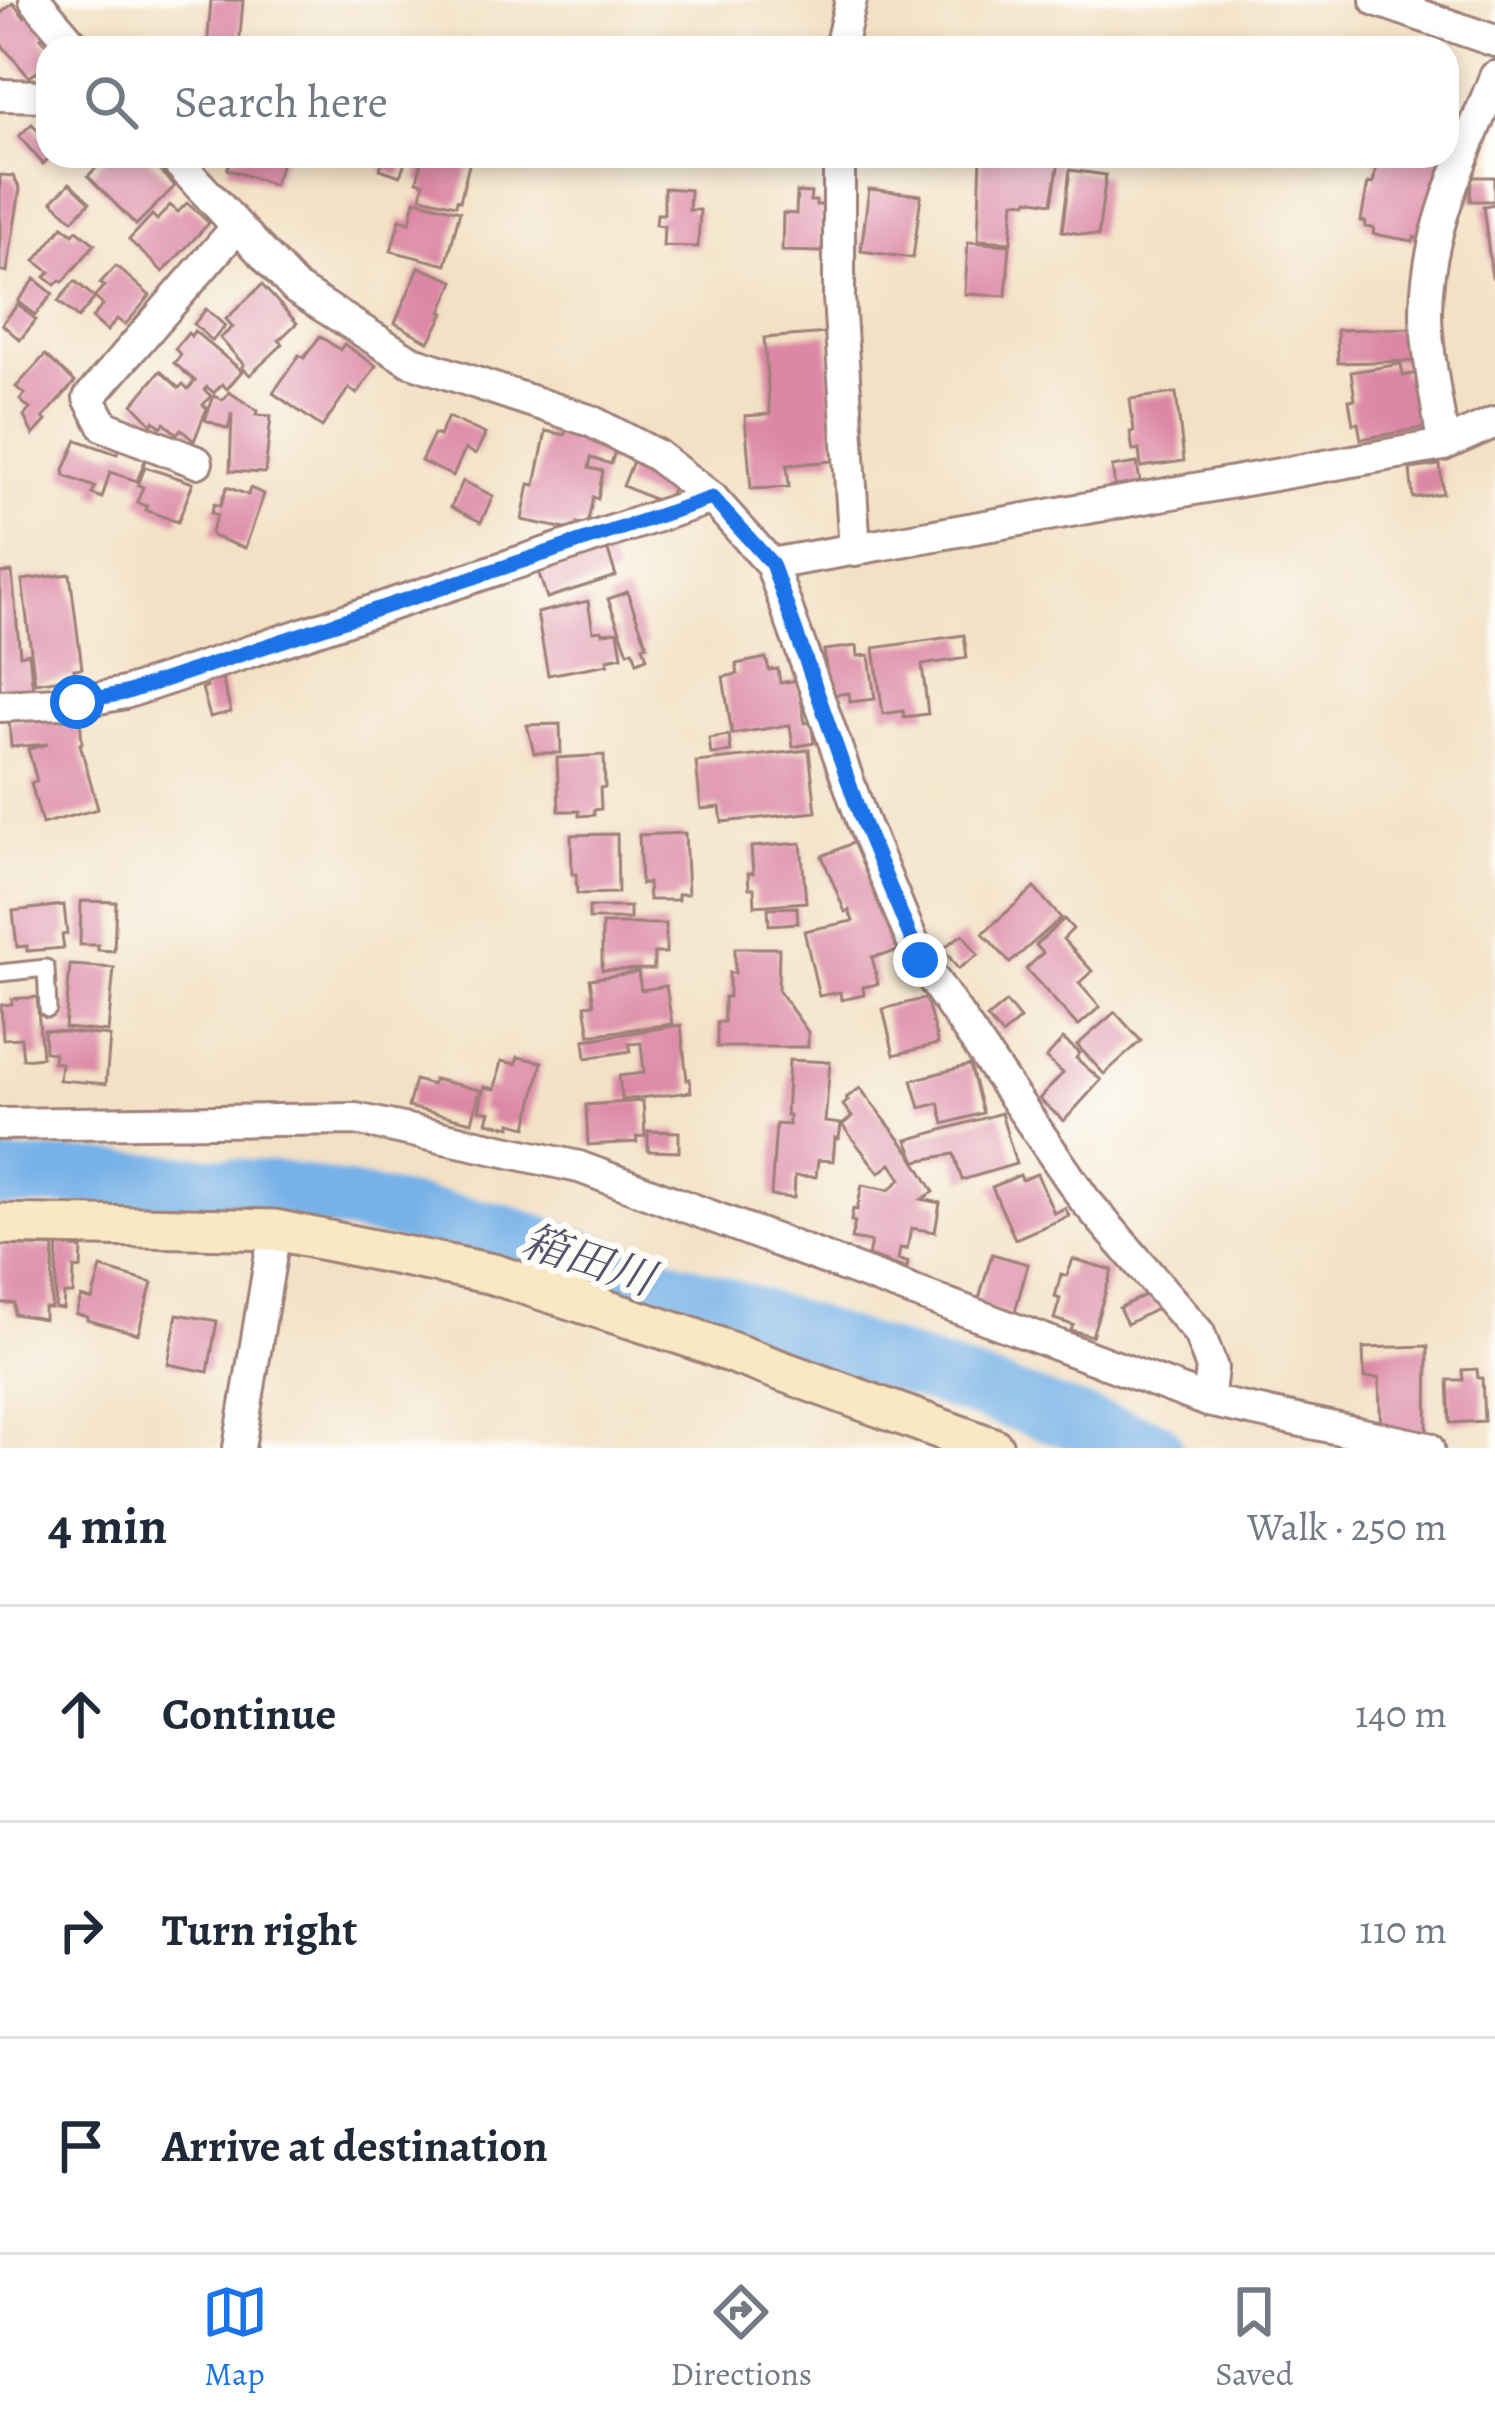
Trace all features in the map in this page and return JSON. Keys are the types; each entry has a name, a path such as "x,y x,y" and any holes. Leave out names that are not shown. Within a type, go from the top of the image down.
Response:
{"main road":[{"path":"0,1224 275,1230 493,1274 689,1337 994,1448"}],"street":[{"path":"35,0 66,36"},
{"path":"843,36 851,0"},
{"path":"1376,0 1495,41"},
{"path":"1459,167 1495,77"},
{"path":"0,95 36,96"},
{"path":"183,168 296,290 410,361 542,402 656,454 712,498 772,564 862,820 920,960 1084,1199 1199,1333 1212,1368 1208,1401"},
{"path":"839,168 839,298 855,551"},
{"path":"1443,445 1426,317 1430,260 1459,168"},
{"path":"197,462 104,426 89,398 237,227"},
{"path":"772,564 1443,445 1495,422"},
{"path":"0,706 77,702 125,693 712,498"},
{"path":"0,1124 356,1119 579,1167 1208,1401 1428,1448"},
{"path":"239,1448 275,1230"}],"lane":[{"path":"0,973 46,968 49,1009"}],"building":[{"path":"211,0 243,0 240,36 208,36"},
{"path":"13,3 24,17 31,11 48,32 36,36 36,73 29,77 0,43 0,14"},
{"path":"32,124 36,128 36,156 19,136"},
{"path":"96,168 158,168 175,186 136,225 88,176"},
{"path":"227,168 280,168 274,185"},
{"path":"380,168 403,168 400,176"},
{"path":"420,168 468,168 456,205 421,197 424,183 417,181"},
{"path":"981,168 1058,168 1052,203 1014,201 1011,242 978,240"},
{"path":"1376,168 1446,168 1423,240 1373,234 1374,228 1365,227 1366,222 1361,221 1368,183 1373,184"},
{"path":"1070,170 1106,175 1098,236 1062,231"},
{"path":"0,175 13,176 20,189 7,272 0,271"},
{"path":"1471,177 1494,177 1494,201 1470,201"},
{"path":"70,183 90,202 73,220 52,201"},
{"path":"664,188 690,190 689,210 700,210 698,247 663,246 664,226 656,225 657,214 664,214"},
{"path":"869,189 921,195 913,258 861,251"},
{"path":"797,192 811,193 810,201 824,205 822,252 782,251 783,213 796,214"},
{"path":"415,200 460,211 446,265 391,251 400,219 410,222"},
{"path":"187,203 209,223 163,272 129,240 152,215 157,220 170,205 178,212"},
{"path":"1495,204 1495,277 1492,277 1483,206"},
{"path":"63,226 95,244 63,282 55,285 45,277 50,272 35,261"},
{"path":"968,242 1010,245 1006,296 965,294"},
{"path":"116,266 150,296 125,325 117,319 107,331 92,318 103,305 94,297"},
{"path":"419,267 454,281 429,342 395,323"},
{"path":"35,279 53,294 35,315 18,301"},
{"path":"75,281 95,298 78,318 58,301"},
{"path":"262,285 297,323 279,340 283,344 250,375 220,338 233,327 226,319"},
{"path":"18,304 36,320 20,340 2,324"},
{"path":"206,309 225,326 212,341 194,324"},
{"path":"1415,328 1416,361 1338,363 1337,330"},
{"path":"194,331 242,371 227,389 222,384 214,393 207,387 204,390 211,396 203,405 207,408 194,441 181,429 177,434 164,423 161,427 152,424 133,404 160,371 179,388 183,384 188,389 195,381 174,363 181,355 175,349"},
{"path":"828,333 832,461 787,465 789,487 751,489 745,416 770,414 764,338"},
{"path":"320,336 340,350 344,344 376,366 357,394 349,388 322,427 273,393 299,355 304,358"},
{"path":"45,355 75,382 33,435 24,416 30,409 20,400 25,394 16,387"},
{"path":"1401,364 1403,376 1419,373 1428,427 1361,439 1349,400 1355,399 1351,372"},
{"path":"229,392 258,411 256,415 271,416 265,473 230,471 232,413 228,429 205,420 214,396 223,400"},
{"path":"1176,393 1184,461 1141,467 1139,450 1133,451 1130,399"},
{"path":"448,417 485,434 476,454 465,449 453,476 421,461"},
{"path":"566,430 588,434 594,443 616,449 611,464 591,458 589,468 603,471 598,499 593,497 587,526 577,524 575,531 522,520 546,431 565,435"},
{"path":"77,440 146,458 137,481 110,472 102,498 92,494 95,487 65,476"},
{"path":"634,459 674,485 665,504 623,486"},
{"path":"1137,463 1141,488 1116,493 1112,467"},
{"path":"1440,465 1443,493 1413,498 1410,469"},
{"path":"145,467 193,483 178,522 137,503"},
{"path":"463,481 493,496 481,522 451,507"},
{"path":"227,487 248,495 250,488 264,494 245,548 212,536 217,515 211,513 214,504 220,506"},
{"path":"606,545 616,576 547,598 537,568"},
{"path":"12,572 20,655 29,653 33,690 0,692 0,573"},
{"path":"70,574 82,668 74,669 75,677 35,683 22,580"},
{"path":"627,592 647,645 643,646 647,658 637,662 633,650 628,652 608,599"},
{"path":"588,601 593,631 618,631 622,656 607,659 608,664 548,675 537,613"},
{"path":"964,635 967,658 922,665 928,714 883,714 874,648"},
{"path":"857,646 858,656 869,655 875,699 850,702 849,693 829,695 824,650"},
{"path":"766,658 769,670 778,669 780,683 798,680 805,723 811,722 814,743 793,747 790,725 732,734 723,677 738,674 736,664"},
{"path":"222,678 231,712 210,717 202,688"},
{"path":"80,716 80,744 98,809 42,824 28,749 48,744 11,747 9,721"},
{"path":"560,724 561,753 534,753 527,725"},
{"path":"729,735 731,752 711,754 709,738"},
{"path":"809,750 816,812 722,822 720,807 701,809 696,762"},
{"path":"604,755 601,809 579,816 579,811 559,811 557,758"},
{"path":"685,833 688,894 678,894 678,900 649,900 648,883 641,884 639,835"},
{"path":"617,834 618,893 577,894 571,835"},
{"path":"855,842 899,951 872,957 878,984 863,987 864,995 841,1000 840,992 819,996 804,931 853,921 822,856"},
{"path":"801,843 806,902 755,906 754,888 749,888 751,847"},
{"path":"1034,888 1061,918 1010,963 983,933"},
{"path":"81,901 116,902 114,951 80,945"},
{"path":"64,905 64,948 27,951 27,946 17,947 13,911"},
{"path":"589,907 630,907 630,919 589,919"},
{"path":"797,907 798,923 769,925 768,908"},
{"path":"1064,919 1073,929 1063,939 1092,971 1079,983 1100,1007 1078,1026 1026,969 1043,953 1036,945"},
{"path":"602,924 666,924 666,953 654,953 654,969 602,970"},
{"path":"963,934 978,955 958,969 943,948"},
{"path":"735,948 779,948 778,990 808,1032 808,1047 717,1047 717,1022 724,1022 729,973 735,973"},
{"path":"70,965 114,968 108,1032 65,1028"},
{"path":"638,972 641,990 666,986 672,1024 590,1035 585,1005 594,1004 590,979"},
{"path":"37,997 42,1057 23,1059 21,1038 3,1039 1,1005"},
{"path":"926,998 938,1044 894,1055 883,1009"},
{"path":"1006,1002 1020,1019 1002,1035 987,1018"},
{"path":"1115,1012 1141,1041 1104,1074 1077,1045"},
{"path":"681,1025 691,1092 622,1100 619,1076 644,1073 641,1043 629,1044 631,1051 586,1058 584,1040"},
{"path":"44,1030 110,1036 106,1084 59,1080 61,1063 53,1062 54,1053 45,1052"},
{"path":"1063,1039 1101,1080 1064,1121 1039,1099 1063,1073 1046,1058"},
{"path":"518,1057 542,1062 527,1127 487,1122 490,1112 479,1110 484,1087 495,1089 501,1061 516,1064"},
{"path":"789,1060 830,1062 825,1122 841,1124 833,1161 818,1160 816,1177 795,1176 794,1198 771,1196 776,1124 789,1125"},
{"path":"970,1065 983,1113 944,1124 939,1103 920,1108 912,1080"},
{"path":"434,1079 480,1090 472,1122 408,1107 415,1080 432,1085"},
{"path":"860,1088 934,1192 922,1199 940,1203 935,1232 911,1228 907,1249 900,1248 898,1260 908,1262 907,1269 868,1256 871,1242 851,1239 853,1209 857,1210 862,1185 889,1190 901,1179 891,1164 879,1173 842,1125 852,1117 843,1105 846,1098"},
{"path":"643,1101 645,1136 636,1137 637,1142 588,1145 586,1105"},
{"path":"1001,1113 1016,1164 962,1180 954,1154 916,1161 907,1140"},
{"path":"648,1131 679,1132 679,1152 648,1151"},
{"path":"1037,1174 1054,1213 1065,1208 1069,1216 1015,1239 992,1187 1020,1175 1022,1180"},
{"path":"58,1241 82,1248 81,1269 74,1268 73,1294 64,1294 63,1309 55,1308"},
{"path":"0,1245 54,1247 51,1308 44,1308 44,1319 14,1314 14,1303 0,1303"},
{"path":"992,1254 1028,1264 1014,1315 976,1309"},
{"path":"1073,1259 1112,1270 1092,1336 1054,1319 1061,1274 1067,1276"},
{"path":"101,1268 152,1283 138,1334 76,1314 81,1297 92,1300"},
{"path":"1145,1295 1158,1308 1127,1324 1119,1308"},
{"path":"177,1314 217,1321 208,1372 168,1364"},
{"path":"1428,1346 1427,1432 1381,1433 1379,1378 1364,1378 1363,1348"},
{"path":"1477,1369 1482,1378 1484,1421 1450,1423 1448,1380 1463,1380 1462,1370"}],"waterway":[{"name":"箱田川","path":"0,1179 71,1177 283,1190 502,1232 1154,1448"}],"route":[{"path":"77,702 125,693 712,498 772,564 862,820 920,960"}]}
